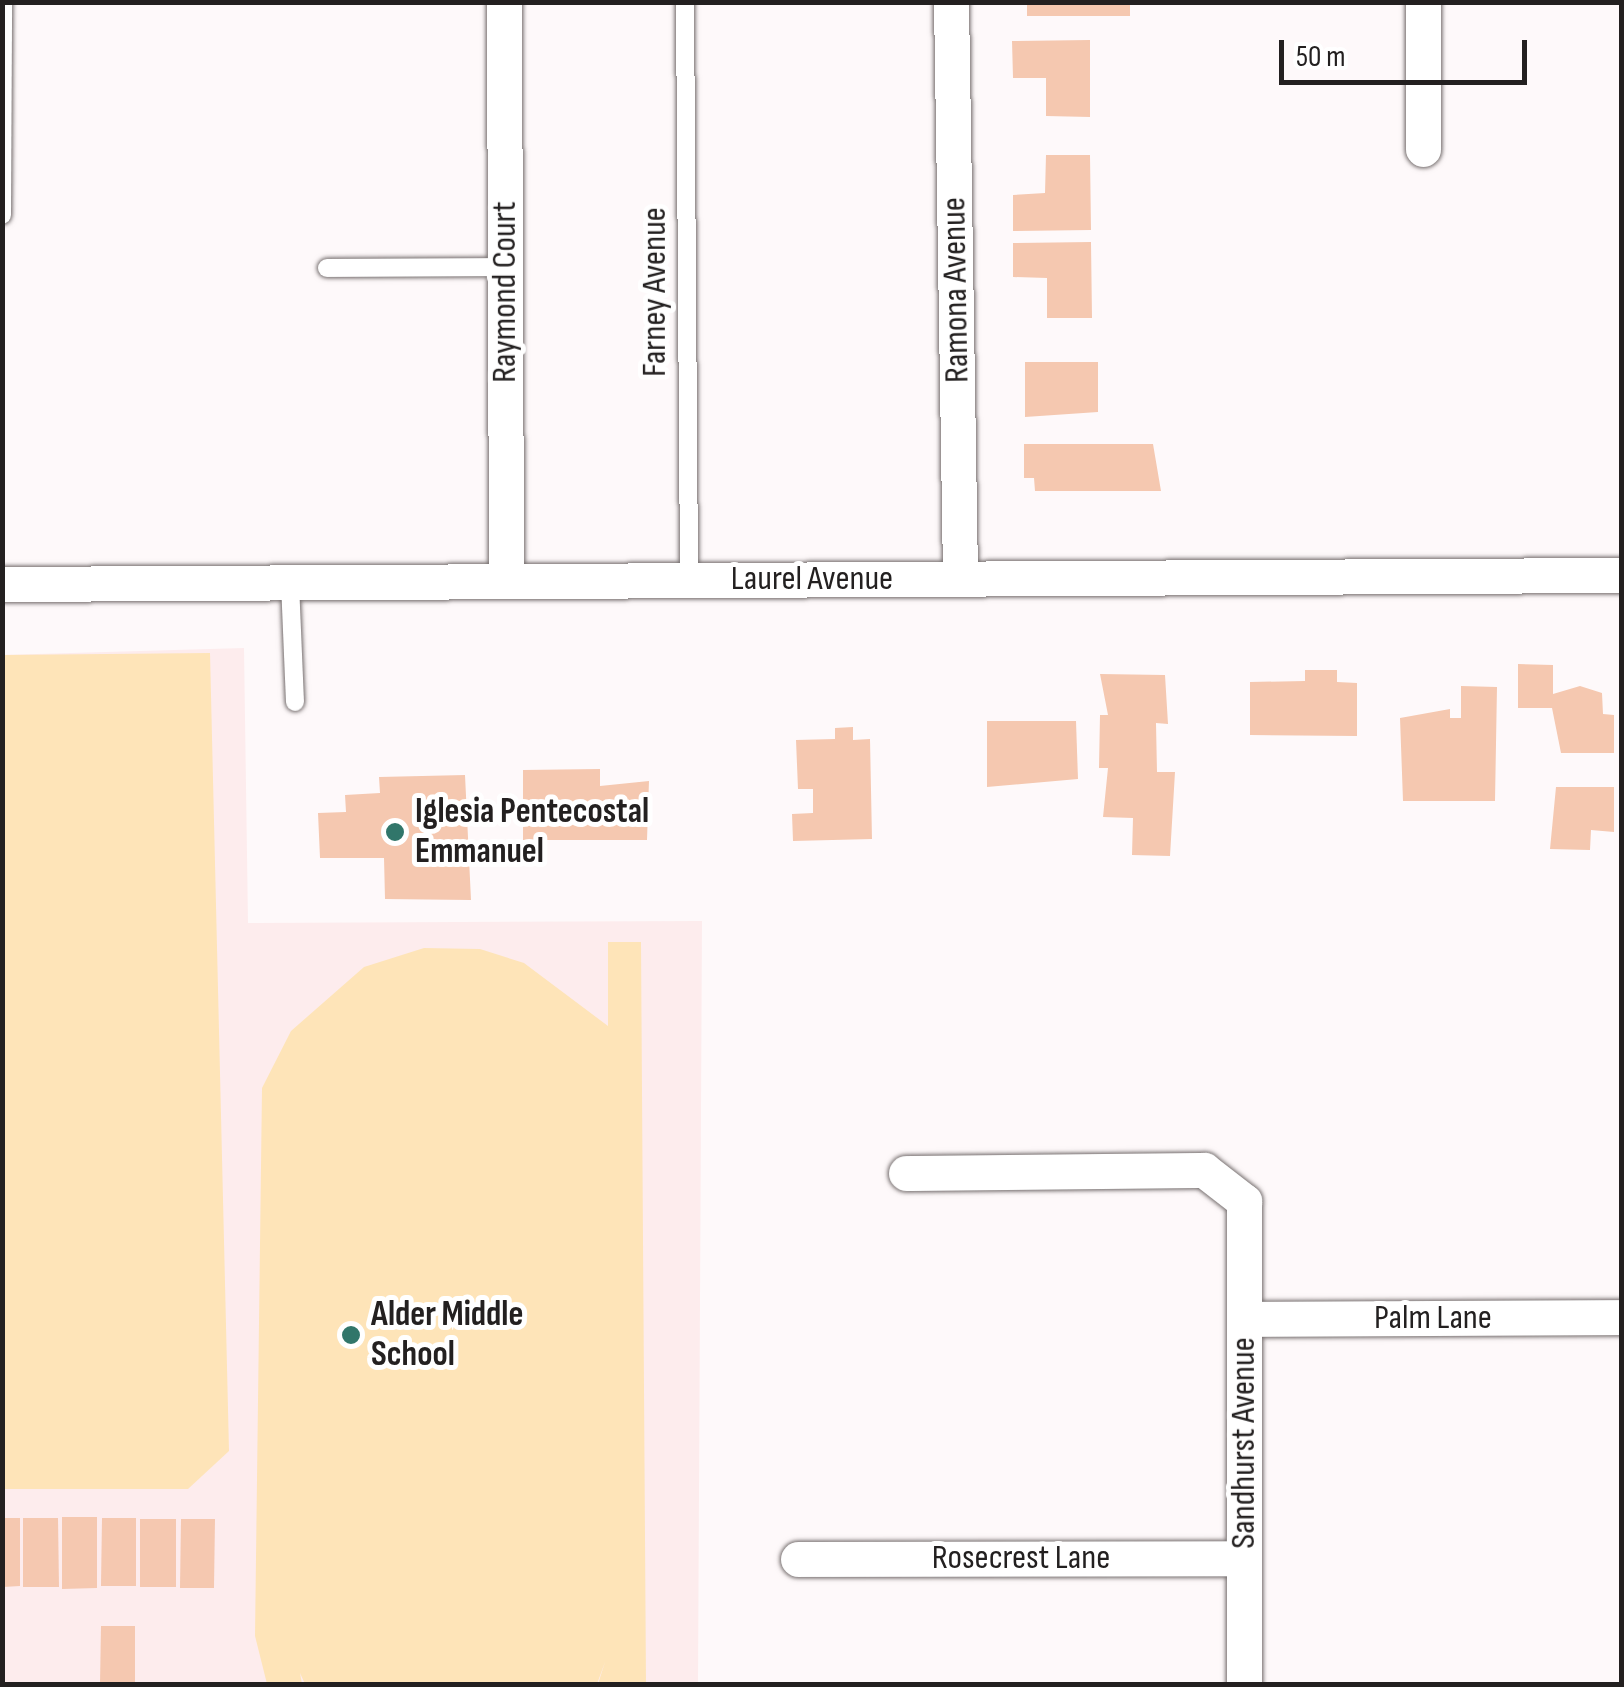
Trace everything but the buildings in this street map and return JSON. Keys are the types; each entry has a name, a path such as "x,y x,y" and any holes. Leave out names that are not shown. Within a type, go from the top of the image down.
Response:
{"street":[{"name":"Raymond Court","path":"504,2 506,581"},
{"name":"Ramona Avenue","path":"952,2 960,578"},
{"path":"1423,2 1423,149"},
{"name":"Laurel Avenue","path":"2,584 1622,575"},
{"name":"Sandhurst Avenue","path":"906,1172 1204,1170 1244,1201 1244,1684"},
{"name":"Palm Lane","path":"1244,1320 1622,1317"},
{"name":"Rosecrest Lane","path":"798,1559 1244,1558"}],"lane":[{"path":"2,215 3,2"},
{"name":"Farney Avenue","path":"686,2 689,580"},
{"path":"328,268 505,267"},
{"path":"290,582 295,702"}],"shaded area":[{"name":"Alder Middle School","path":"244,648 248,923 702,921 698,1684 3,1684 2,655"},
{"path":"210,653 229,1451 188,1489 3,1489 3,655"},
{"path":"608,942 641,942 646,1684 598,1684 605,1662 597,1684 305,1684 300,1673 302,1684 267,1684 255,1636 262,1088 291,1031 364,967 424,948 480,949 524,963 608,1026"}],"place":[{"name":"Iglesia Pentecostal Emmanuel","path":"395,832"},
{"name":"Alder Middle School","path":"351,1335"}]}
